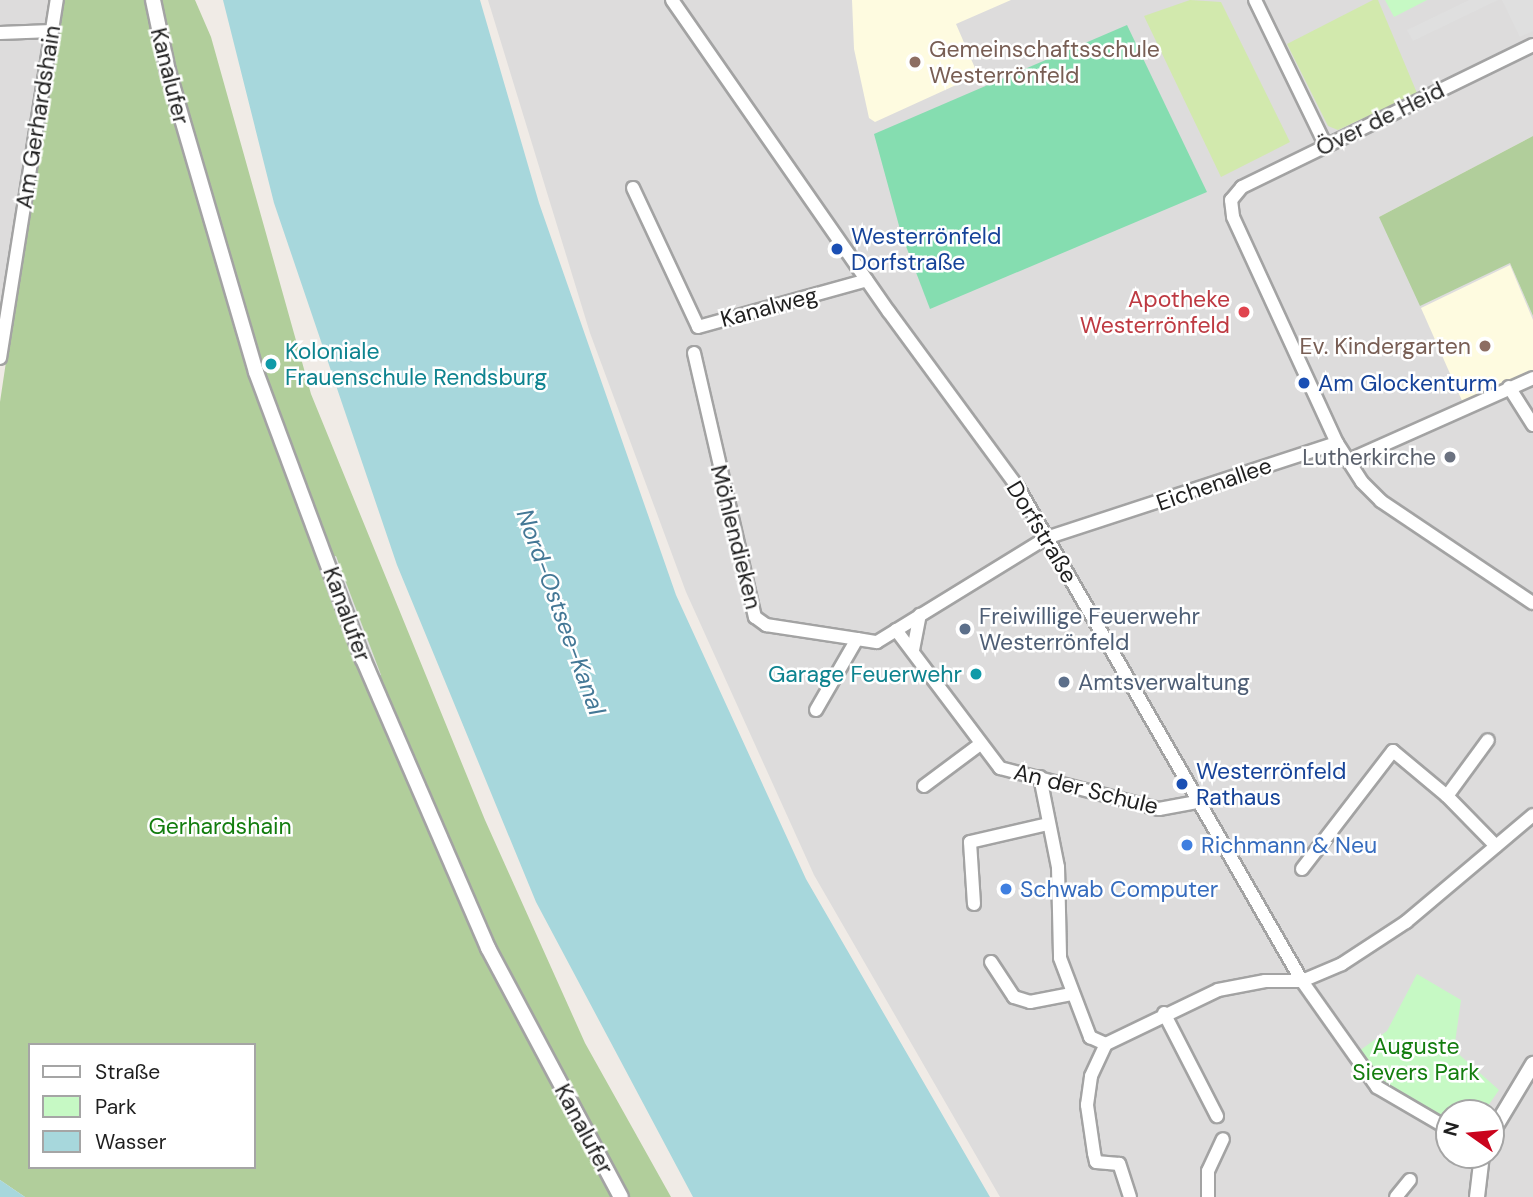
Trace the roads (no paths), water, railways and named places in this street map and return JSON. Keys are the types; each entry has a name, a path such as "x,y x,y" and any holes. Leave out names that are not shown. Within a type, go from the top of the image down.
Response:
{"street":[{"name":"Am Gerhardshain","path":"1,351 57,0"},
{"name":"Kanalufer","path":"153,0 175,98 256,372 363,659 488,948 621,1197"},
{"name":"Dorfstraße","path":"672,0 867,281 1017,486 1202,802 1301,981 1377,1087 1435,1121"},
{"path":"1255,0 1326,146"},
{"path":"0,33 52,31"},
{"name":"Över de Heid","path":"1337,443 1233,217 1230,200 1242,187 1533,45"},
{"name":"Kanalweg","path":"633,188 698,327 867,281"},
{"name":"Möhlendieken","path":"694,353 755,617 765,625 877,642 920,615"},
{"path":"1347,461 1533,377"},
{"path":"1509,387 1533,425"},
{"path":"1337,443 1347,461 1381,501 1533,603"},
{"name":"Eichenallee","path":"920,615 1046,538 1337,443"},
{"path":"913,650 920,615"},
{"name":"An der Schule","path":"897,630 979,745 1000,768 1159,808 1202,802"},
{"path":"816,710 857,639"},
{"path":"1447,796 1488,740"},
{"path":"924,786 979,745"},
{"path":"1302,869 1393,751 1447,796 1496,846"},
{"path":"1040,777 1058,867 1060,958 1071,994 1090,1037 1106,1045"},
{"path":"1130,1197 1119,1164 1096,1162 1094,1153 1087,1105 1091,1076 1106,1045 1164,1013 1218,990 1265,981 1301,981 1342,964 1406,922 1533,814"},
{"path":"974,904 970,842 1048,824"},
{"path":"991,962 1014,997 1030,1002 1071,994"},
{"path":"1164,1013 1217,1116"},
{"path":"1505,1111 1533,1064"},
{"path":"1208,1197 1208,1171 1223,1139"},
{"path":"1477,1197 1480,1169"},
{"path":"1396,1197 1410,1180"}],"water":[{"name":"Nord-Ostsee-Kanal","path":"223,0 480,0 539,203 676,595 806,879 990,1197 693,1197 536,902 397,565 274,203"},
{"path":"0,1180 25,1197 0,1197"}],"place":[{"name":"Gemeinschaftsschule Westerrönfeld","path":"915,62"},
{"name":"Westerrönfeld Dorfstraße","path":"837,249"},
{"name":"Apotheke Westerrönfeld","path":"1244,312"},
{"name":"Ev. Kindergarten","path":"1485,346"},
{"name":"Koloniale Frauenschule Rendsburg","path":"271,364"},
{"name":"Am Glockenturm","path":"1304,383"},
{"name":"Lutherkirche","path":"1450,457"},
{"name":"Freiwillige Feuerwehr Westerrönfeld","path":"965,629"},
{"name":"Garage Feuerwehr","path":"976,674"},
{"name":"Amtsverwaltung","path":"1064,682"},
{"name":"Westerrönfeld Rathaus","path":"1182,784"},
{"name":"Richmann & Neu","path":"1187,845"},
{"name":"Schwab Computer","path":"1006,889"}],"park label":[{"name":"Gerhardshain","path":"220,826"},
{"name":"Auguste Sievers Park","path":"1416,1059"}]}
